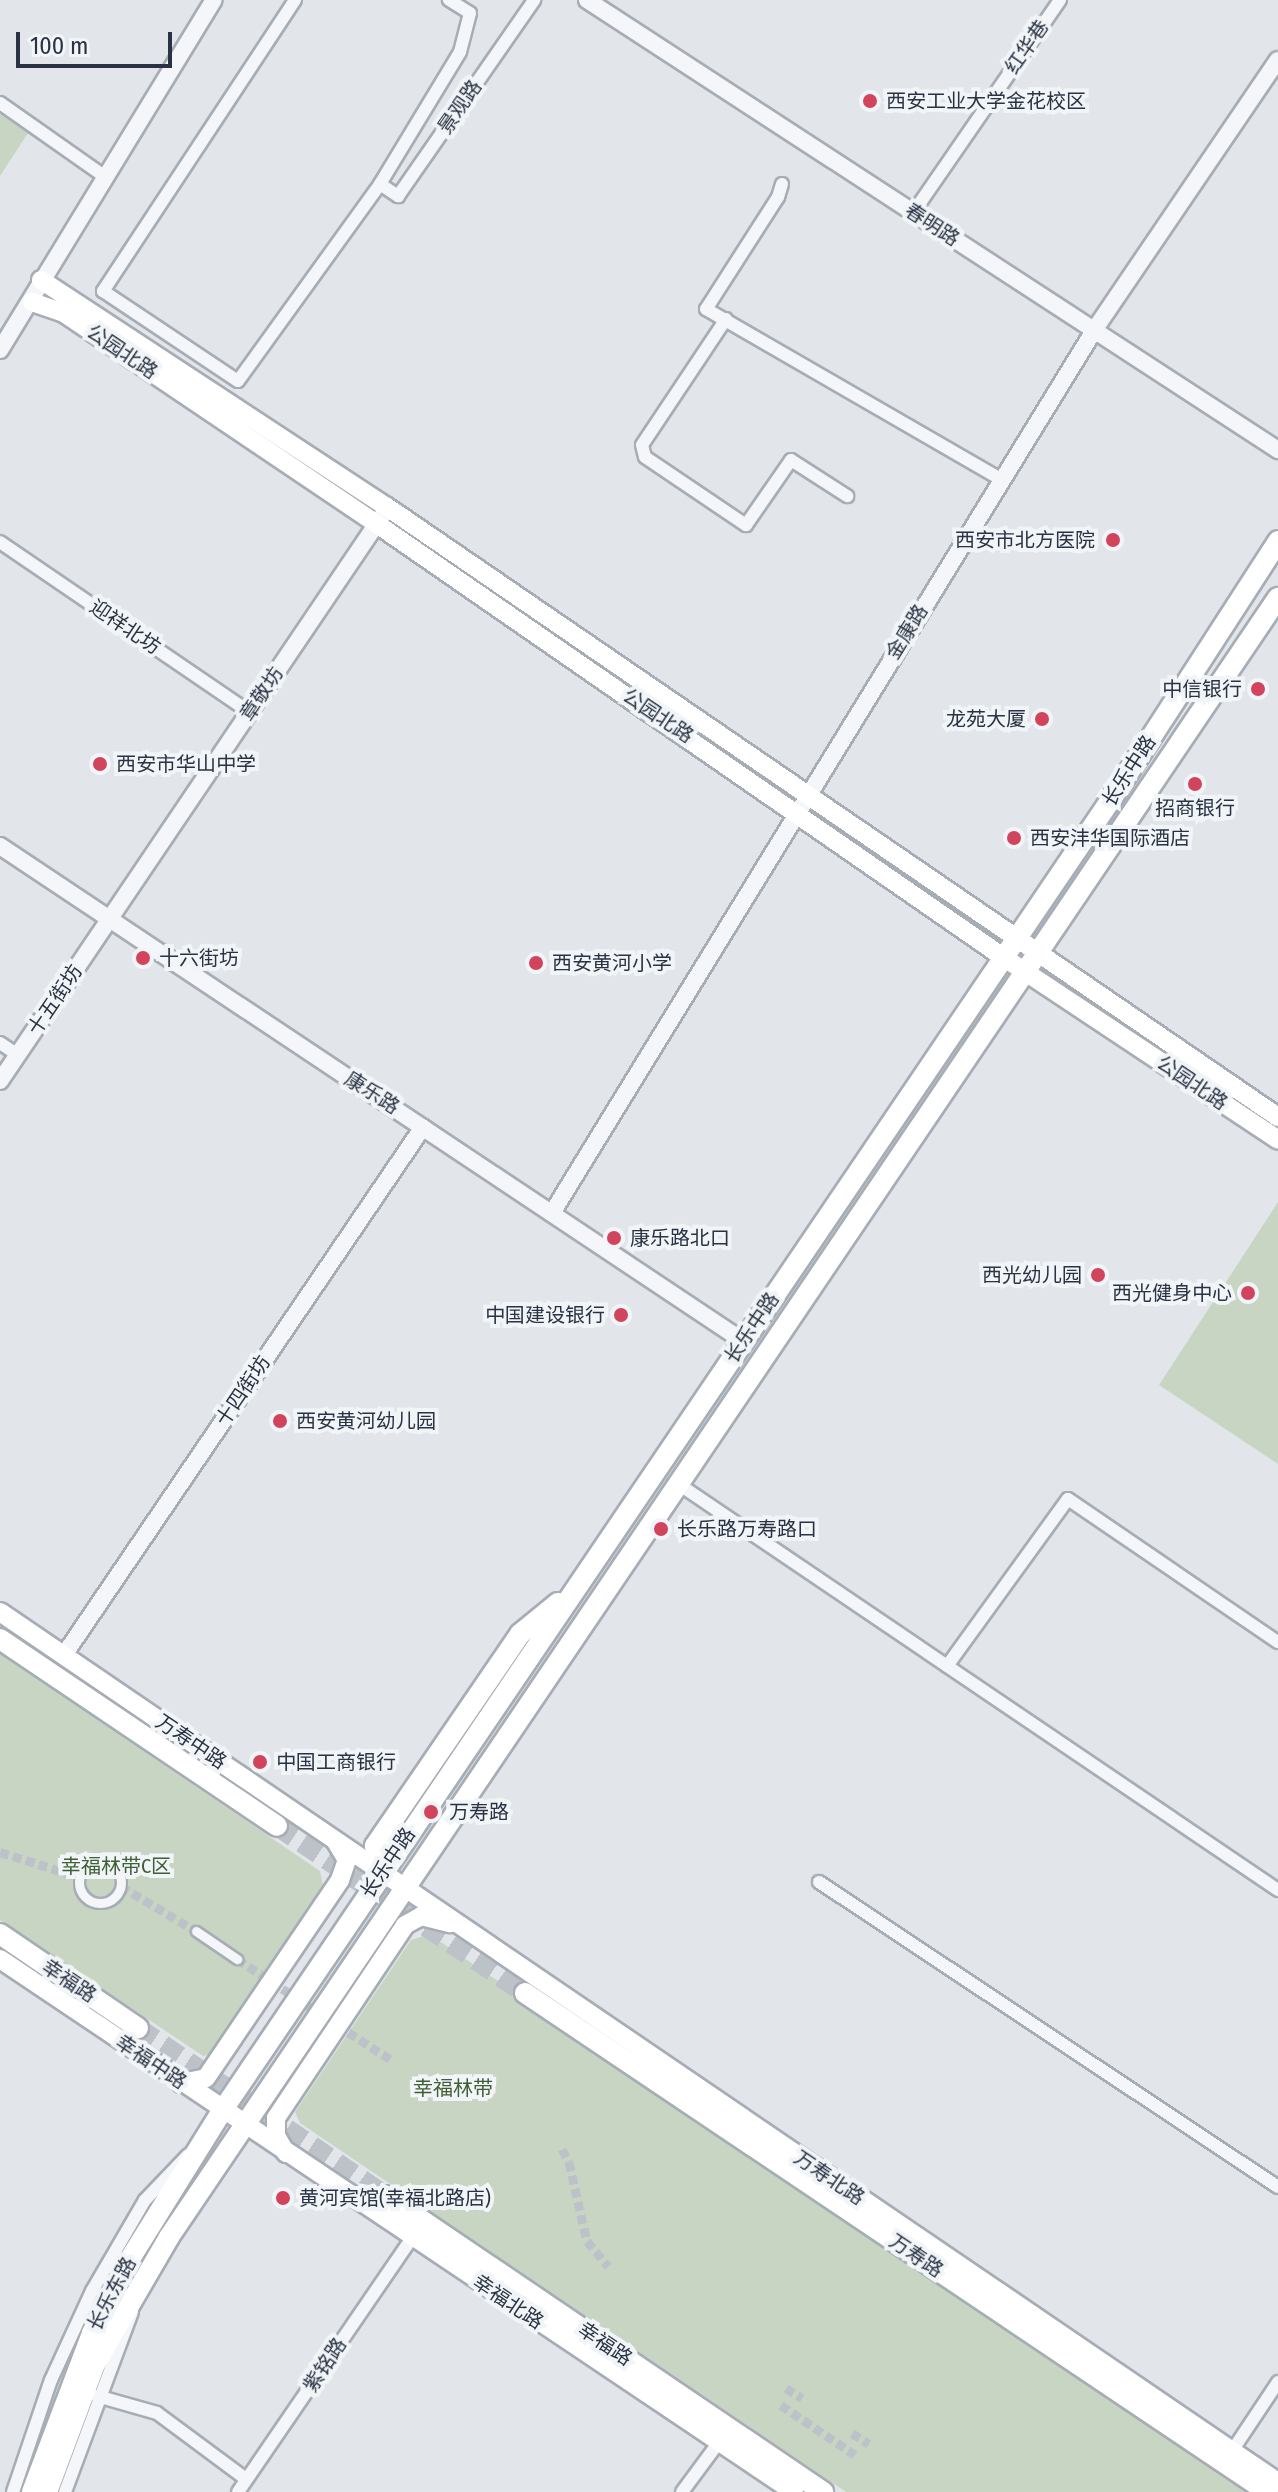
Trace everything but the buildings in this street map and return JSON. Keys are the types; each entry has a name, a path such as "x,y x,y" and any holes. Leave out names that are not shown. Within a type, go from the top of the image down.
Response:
{"main road":[{"name":"公园北路","path":"41,280 387,507 1278,1140"},
{"name":"公园北路","path":"32,302 64,313 801,804"},
{"name":"长乐中路","path":"222,2111 1009,948 1278,541"},
{"name":"长乐中路","path":"244,2126 1278,598"},
{"name":"公园北路","path":"1031,963 1278,1117"},
{"path":"613,1533 635,1547"},
{"name":"万寿中路","path":"0,1612 382,1872"},
{"path":"0,1639 277,1826"},
{"path":"181,2083 206,2078 340,1880 347,1860 334,1839"},
{"name":"万寿北路","path":"382,1872 1278,2482"},
{"path":"289,2156 276,2136 276,2118 405,1925 421,1916 468,1930"},
{"name":"幸福路","path":"0,1934 138,2028"},
{"name":"幸福中路","path":"0,1959 222,2111"},
{"name":"万寿路","path":"525,1993 1268,2492"},
{"name":"幸福北路","path":"222,2111 794,2492"},
{"name":"长乐东路","path":"32,2492 92,2333 222,2111"},
{"name":"长乐东路","path":"47,2492 82,2392 136,2294 244,2126"},
{"name":"幸福路","path":"386,2196 823,2492"}],"street":[{"path":"0,350 214,0"},
{"path":"295,0 103,291 238,381 380,184 460,52 470,13 449,0"},
{"name":"景观路","path":"380,184 398,196 534,0"},
{"name":"春明路","path":"587,0 1278,450"},
{"name":"红华巷","path":"913,213 1060,0"},
{"name":"金康路","path":"552,1213 1095,329 1278,60"},
{"path":"0,103 104,176"},
{"path":"782,184 778,197 706,309 1001,479"},
{"path":"726,319 642,445 645,457 746,525 791,460 847,496"},
{"name":"章敬坊","path":"109,920 387,507"},
{"name":"迎祥北坊","path":"0,542 249,712"},
{"name":"康乐路","path":"0,846 743,1341"},
{"name":"十五街坊","path":"0,1081 109,920"},
{"path":"0,1043 18,1055"},
{"name":"十四街坊","path":"64,1655 423,1127"},
{"path":"677,1483 1278,1890"},
{"path":"947,1666 1068,1499 1278,1642"},
{"path":"97,1861 116,1868 122,1880 115,1898 101,1904 87,1899 79,1887 81,1872 97,1861"},
{"path":"819,1882 1278,2187"},
{"path":"196,1931 237,1959"},
{"path":"13,2492 51,2380 92,2291 162,2176 200,2145"},
{"name":"紫铭路","path":"238,2492 412,2238"},
{"path":"65,2492 97,2396 129,2328 136,2294"},
{"path":"1232,2451 1278,2382"},
{"path":"97,2396 157,2413 246,2479"},
{"path":"682,2492 719,2442"}],"green space":[{"path":"0,114 28,133 0,176"},
{"name":"西光健身中心","path":"1278,1202 1278,1464 1159,1385"},
{"name":"幸福林带C区","path":"0,1654 320,1871 324,1890 213,2054 203,2056 0,1920"},
{"name":"幸福林带","path":"429,1934 1248,2492 846,2492 300,2123 295,2112 411,1940"}],"tunnel":[{"path":"277,1826 525,1993"},
{"path":"0,1852 80,1877"},
{"path":"121,1886 196,1931"},
{"path":"237,1959 321,2014"},
{"path":"337,2025 393,2061"},
{"path":"138,2028 386,2196"},
{"path":"562,2149 569,2162 587,2241 608,2266"},
{"path":"786,2388 802,2398"},
{"path":"781,2405 855,2455"},
{"path":"852,2433 869,2444"}],"place":[{"name":"西安工业大学金花校区","path":"870,101"},
{"name":"西安市北方医院","path":"1113,540"},
{"name":"中信银行","path":"1258,689"},
{"name":"龙苑大厦","path":"1042,719"},
{"name":"西安市华山中学","path":"100,764"},
{"name":"招商银行","path":"1195,784"},
{"name":"西安沣华国际酒店","path":"1014,838"},
{"name":"十六街坊","path":"143,958"},
{"name":"西安黄河小学","path":"536,963"},
{"name":"康乐路北口","path":"614,1238"},
{"name":"西光幼儿园","path":"1098,1275"},
{"name":"西光健身中心","path":"1248,1293"},
{"name":"中国建设银行","path":"621,1315"},
{"name":"西安黄河幼儿园","path":"280,1421"},
{"name":"长乐路万寿路口","path":"661,1529"},
{"name":"中国工商银行","path":"260,1762"},
{"name":"万寿路","path":"431,1812"},
{"name":"黄河宾馆(幸福北路店)","path":"283,2198"}]}
